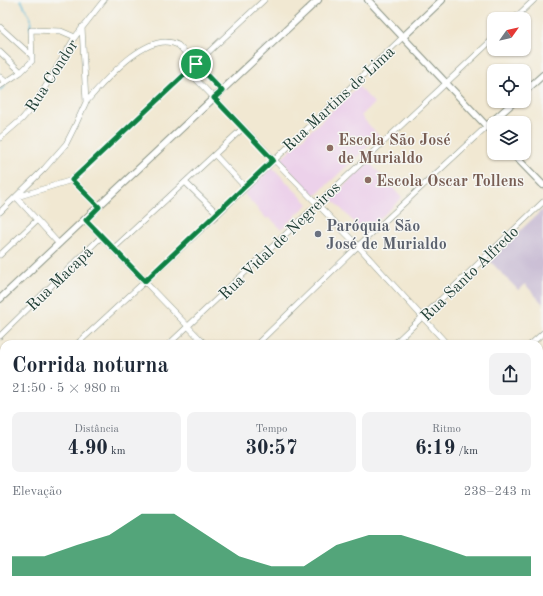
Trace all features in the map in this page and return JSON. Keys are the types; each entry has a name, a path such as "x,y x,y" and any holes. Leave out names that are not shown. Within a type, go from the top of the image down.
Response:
{"street":[{"name":"Rua Condor","path":"0,138 22,119 35,104 75,37 104,0"},
{"path":"16,198 72,180 264,0"},
{"path":"0,298 86,220 318,0"},
{"path":"261,340 358,246 487,126 368,0"},
{"name":"Rua Martins de Lima","path":"80,340 218,214 442,0"},
{"path":"521,12 534,0"},
{"path":"0,27 32,56"},
{"path":"82,27 86,102"},
{"path":"0,86 21,72 32,61 32,30 61,31 75,37"},
{"path":"0,212 16,198 66,144 86,102 121,65 134,54 157,44 172,42 178,45 222,91"},
{"name":"Rua Vidal de Negreiros","path":"173,340 487,45"},
{"path":"0,52 21,72"},
{"path":"188,71 358,246 443,340"},
{"path":"531,86 543,75"},
{"path":"0,77 6,82"},
{"path":"498,116 506,108"},
{"path":"113,249 244,128"},
{"path":"215,155 245,187"},
{"path":"519,160 543,186"},
{"path":"72,180 99,207"},
{"path":"185,182 218,214"},
{"path":"16,198 59,244"},
{"name":"Rua Santo Alfredo","path":"398,340 543,202"},
{"path":"0,255 37,220"},
{"path":"86,220 201,340"},
{"name":"Rua Macapá","path":"0,336 101,237"},
{"path":"535,340 543,333"}],"shaded area":[{"name":"Escola São José de Murialdo","path":"358,86 374,103 361,116 379,136 315,196 280,160"},
{"name":"Escola Oscar Tollens","path":"369,162 402,198 364,233 331,198"},
{"path":"272,167 308,204 281,229 269,217 267,219 244,194"},
{"path":"543,209 543,304 525,284 518,290 489,260"}],"waterway":[{"path":"21,0 31,19 30,29"},
{"path":"0,90 6,85"}],"place":[{"name":"Escola São José de Murialdo","path":"330,148"},
{"name":"Escola Oscar Tollens","path":"368,180"},
{"name":"Paróquia São José de Murialdo","path":"318,234"}],"route":[{"path":"196,64 222,91 214,98 273,160 218,214 145,281 86,220 99,207 72,180 196,64"}]}
